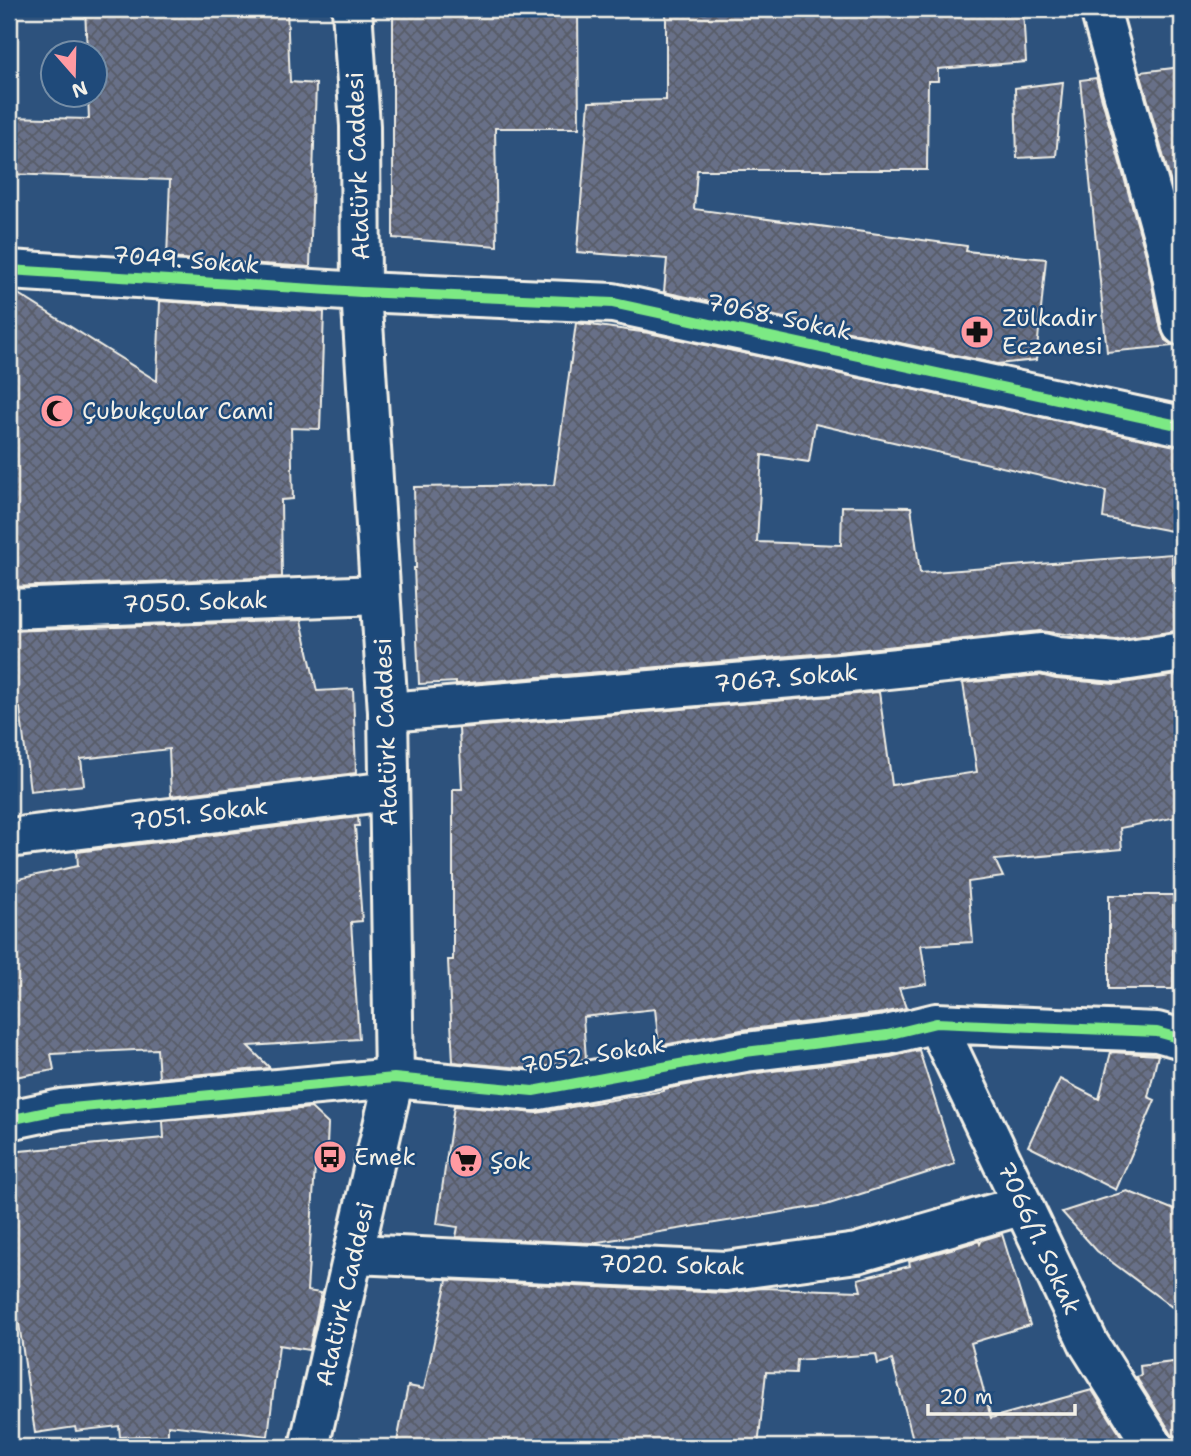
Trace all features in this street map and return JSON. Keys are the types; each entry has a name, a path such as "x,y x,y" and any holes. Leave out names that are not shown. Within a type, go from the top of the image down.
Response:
{"street":[{"name":"Atatürk Caddesi","path":"309,1447 394,1078 388,712 361,292 360,127 352,9"},
{"path":"1100,9 1167,250 1182,326"},
{"name":"7049. Sokak","path":"9,270 361,292"},
{"name":"7068. Sokak","path":"361,292 613,303 1182,426"},
{"name":"7050. Sokak","path":"9,610 380,595"},
{"name":"7067. Sokak","path":"388,712 840,674 1042,653 1117,662 1182,652"},
{"name":"7051. Sokak","path":"9,838 389,791"},
{"name":"7052. Sokak","path":"9,1120 61,1109 394,1078 533,1091 745,1052 887,1035 936,1023 1157,1032 1182,1039"},
{"name":"7066/1. Sokak","path":"936,1023 1089,1344 1154,1447"},
{"name":"7020. Sokak","path":"355,1254 726,1270 857,1252 1023,1205"}],"building":[{"path":"85,9 287,9 290,82 316,84 310,267 167,258 170,180 9,174 9,117 89,119 89,108 108,108 108,38 86,38"},
{"path":"393,9 578,9 579,128 495,128 497,246 393,238"},
{"path":"705,9 1023,9 1026,62 938,69 938,81 928,81 927,170 697,170 694,209 967,246 966,251 1046,259 1036,360 997,364 664,292 667,259 577,252 589,102 666,100 666,13 706,13"},
{"path":"1182,67 1182,223 1140,72"},
{"path":"1096,78 1146,255 1161,330 1165,340 1173,346 1107,352 1080,80"},
{"path":"1063,82 1056,156 1017,158 1015,88"},
{"path":"9,292 15,292 157,381 160,301 324,312 320,429 291,428 293,499 281,500 282,577 9,587"},
{"path":"576,323 649,333 1182,447 1182,533 1103,518 1106,491 815,424 809,462 762,455 757,542 841,545 842,506 911,507 920,573 1172,554 1175,631 1116,640 1040,631 838,652 456,684 419,684 414,487 554,485"},
{"path":"301,620 317,691 353,689 356,773 171,796 169,749 81,759 84,785 30,791 20,708 9,709 9,631"},
{"path":"1040,675 1115,684 1178,675 1182,694 1182,750 1175,751 1182,790 1182,816 1120,828 1122,849 995,860 1003,877 968,882 973,942 921,945 927,984 899,988 906,1008 741,1030 659,1046 655,1009 583,1017 586,1059 532,1069 453,1062 448,960 453,960 453,789 462,789 459,728 879,692 892,785 977,772 963,683"},
{"path":"358,817 359,826 355,826 362,921 351,922 359,1039 248,1046 270,1068 159,1078 157,1049 51,1054 54,1070 9,1078 9,881 78,866 77,852"},
{"path":"1109,895 1173,895 1173,989 1109,989"},
{"path":"919,1050 955,1164 826,1205 592,1243 456,1237 458,1227 437,1224 454,1106 537,1113 748,1074 890,1057"},
{"path":"1111,1052 1158,1055 1148,1097 1155,1100 1116,1190 1028,1146 1060,1079 1099,1099"},
{"path":"311,1108 328,1124 326,1167 315,1167 307,1291 321,1293 309,1350 279,1345 268,1436 168,1425 168,1435 120,1437 119,1426 76,1431 75,1427 35,1433 15,1296 9,1296 9,1152 164,1138 163,1121"},
{"path":"1127,1191 1182,1213 1182,1276 1172,1307 1097,1251 1062,1212"},
{"path":"1002,1234 1030,1325 971,1343 991,1418 1092,1390 1125,1442 1081,1447 915,1447 892,1360 878,1364 876,1354 797,1360 796,1373 766,1372 758,1447 396,1447 408,1386 424,1389 447,1280 725,1293 761,1288 861,1291 858,1279 910,1266 909,1261 979,1241 980,1244 982,1240"},
{"path":"1182,1361 1182,1435 1173,1436 1136,1377 1141,1376 1140,1366"}],"cycle path":[{"path":"9,270 361,292 613,303 1182,426"},
{"path":"9,1120 61,1109 394,1078 533,1091 745,1052 887,1035 936,1023 1157,1032 1182,1039"}],"place":[{"name":"Zülkadir Eczanesi","path":"977,332"},
{"name":"Çubukçular Cami","path":"57,411"},
{"name":"Emek","path":"330,1157"},
{"name":"Şok","path":"466,1161"}]}
